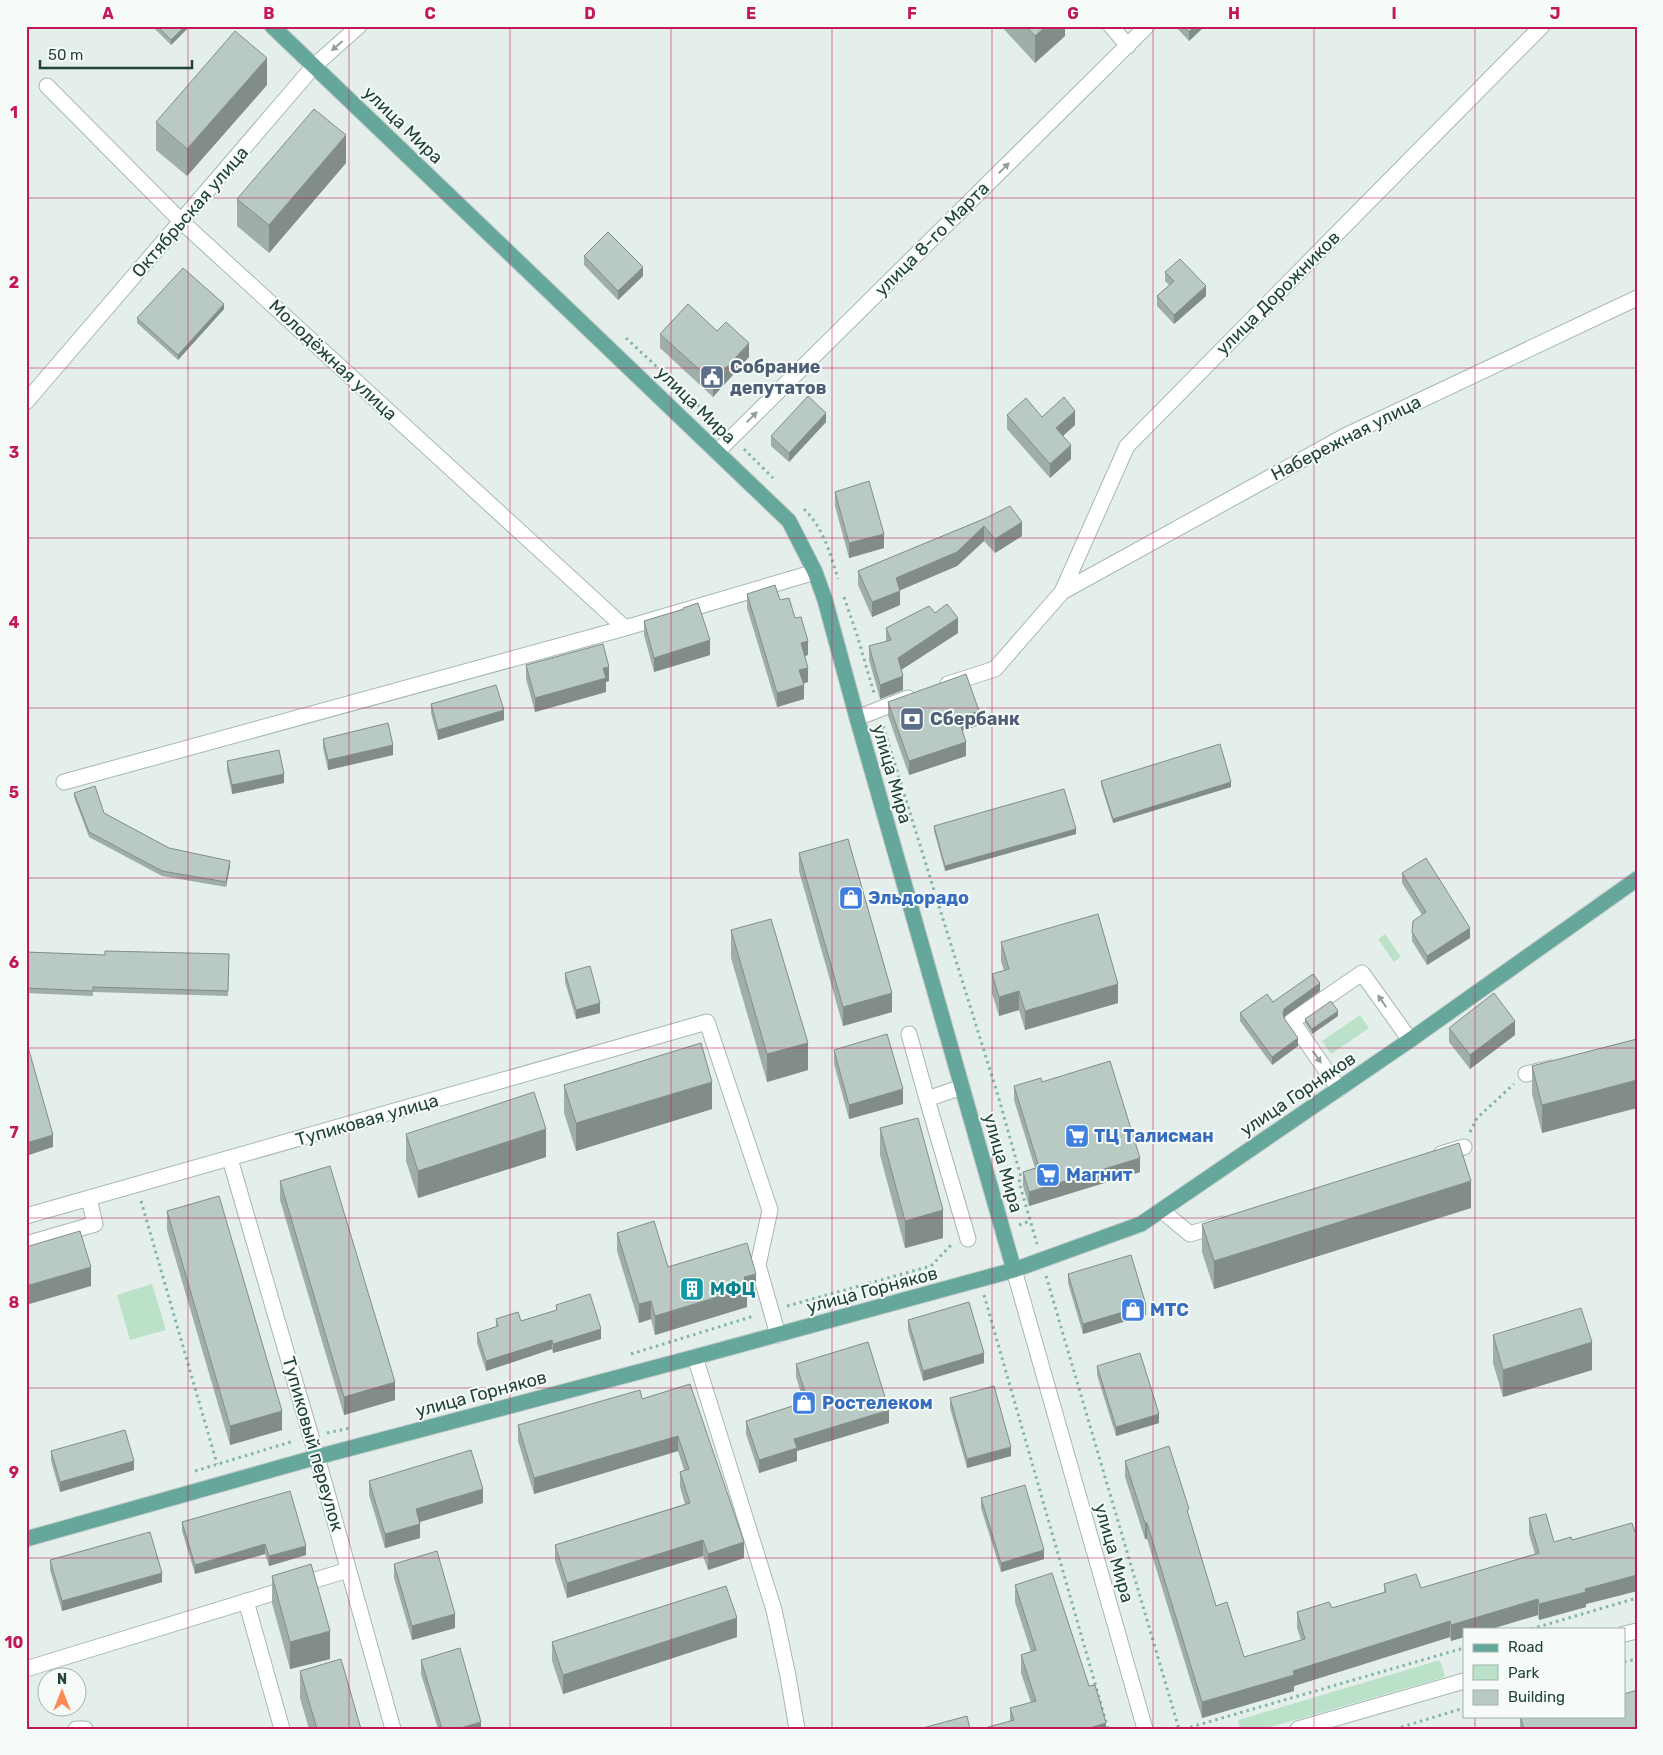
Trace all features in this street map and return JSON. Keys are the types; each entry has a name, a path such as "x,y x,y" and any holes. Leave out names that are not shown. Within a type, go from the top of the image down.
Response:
{"main road":[{"name":"улица Мира","path":"272,26 789,521 815,572 825,600 1014,1270"},
{"name":"улица Горняков","path":"26,1539 317,1457 980,1280 1042,1261 1141,1224 1410,1040 1637,879"}],"street":[{"name":"Октябрьская улица","path":"26,402 314,66 359,26"},
{"path":"1111,26 1128,46"},
{"name":"улица 8-го Марта","path":"717,452 1147,26"},
{"name":"улица Дорожников","path":"1062,592 1127,446 1542,26"},
{"name":"Молодёжная улица","path":"47,86 182,222 625,628"},
{"name":"Набережная улица","path":"1062,592 1345,436 1637,298"},
{"path":"64,782 625,628 815,572"},
{"path":"857,718 925,692 995,669 1062,592"},
{"path":"1339,1089 1292,1022 1362,972 1410,1040"},
{"name":"Тупиковая улица","path":"26,1216 707,1022 770,1210 758,1265 771,1311"},
{"path":"908,1034 968,1240"},
{"path":"1526,1074 1563,1065"},
{"path":"927,1098 962,1087"},
{"path":"1426,1159 1464,1147"},
{"name":"Тупиковый переулок","path":"230,1159 311,1436 393,1729"},
{"path":"26,1244 95,1224 89,1199"},
{"path":"1161,1210 1190,1234 1237,1219"},
{"name":"улица Мира","path":"1014,1270 1145,1729"},
{"path":"771,1311 778,1335"},
{"path":"696,1357 774,1610 797,1729"},
{"path":"26,1669 348,1570"},
{"path":"246,1601 282,1729"},
{"path":"1298,1729 1463,1681"},
{"path":"76,1729 85,1729"}],"path":[{"path":"625,337 778,484"},
{"path":"798,504 812,517 823,533 839,580"},
{"path":"842,589 999,1099 1021,1177 1019,1182 1179,1729"},
{"path":"1464,1147 1477,1118 1526,1074"},
{"path":"136,1186 217,1464"},
{"path":"627,1355 771,1311 931,1266 953,1243 968,1240"},
{"path":"980,1280 1108,1729"},
{"path":"188,1473 311,1436 355,1427"},
{"path":"1534,1628 1637,1598"},
{"path":"1184,1729 1463,1648"},
{"path":"1395,1729 1463,1708"}],"green space":[{"path":"1385,934 1401,957 1394,962 1378,939"},
{"path":"1360,1015 1369,1028 1331,1054 1322,1041"},
{"path":"152,1284 166,1330 130,1340 117,1295"},
{"path":"1440,1660 1445,1676 1438,1679 1264,1729 1240,1729 1238,1720"}],"building":[{"path":"157,26 185,26 171,40"},
{"path":"1026,26 1046,26 1035,36"},
{"path":"1184,26 1195,26 1189,32"},
{"path":"235,31 267,58 187,149 156,122"},
{"path":"314,109 346,135 269,225 237,199"},
{"path":"608,232 643,267 618,291 584,256"},
{"path":"1180,259 1206,286 1174,315 1157,296 1174,281 1165,272"},
{"path":"183,268 224,304 178,355 137,318"},
{"name":"Собрание депутатов","path":"688,304 717,331 726,322 749,343 713,382 660,334"},
{"path":"808,396 826,413 789,453 771,436"},
{"path":"1064,397 1075,411 1056,428 1071,445 1050,464 1007,415 1026,398 1042,417"},
{"path":"869,481 884,534 849,543 835,492"},
{"path":"1010,506 1022,522 995,539 984,526 957,552 896,578 900,591 872,602 858,571 986,518"},
{"path":"775,585 780,600 789,598 795,618 801,617 808,641 801,643 808,668 799,670 804,685 777,693 747,594"},
{"path":"698,603 710,640 654,658 644,621"},
{"path":"947,604 958,618 898,658 903,676 880,685 869,646 891,640 886,628 929,606 935,613"},
{"path":"603,644 609,667 603,668 606,678 535,698 526,665"},
{"path":"966,674 979,711 958,718 966,742 909,761 888,702"},
{"path":"496,685 504,710 438,730 431,704"},
{"path":"388,723 393,745 328,760 323,739"},
{"path":"1220,744 1231,782 1113,819 1101,781"},
{"path":"279,750 284,774 232,785 227,761"},
{"path":"95,786 104,813 169,848 230,861 226,882 162,871 89,832 74,793"},
{"path":"1064,789 1076,829 945,866 934,826"},
{"path":"848,839 892,993 843,1007 799,853"},
{"path":"1426,858 1470,928 1427,956 1412,932 1413,921 1426,912 1402,873"},
{"path":"1098,914 1118,984 1025,1011 1019,991 999,997 992,974 1009,969 1001,942"},
{"path":"771,919 808,1043 767,1054 731,930"},
{"path":"105,951 229,954 228,991 93,987 93,991 26,988 26,952 105,955"},
{"path":"590,966 600,1003 576,1010 565,973"},
{"path":"1313,974 1320,983 1284,1009 1283,1013 1284,1018 1298,1038 1272,1057 1240,1013 1267,994 1273,1002"},
{"path":"1494,993 1515,1021 1470,1055 1449,1028"},
{"path":"1331,1001 1338,1011 1312,1029 1305,1019"},
{"path":"887,1034 903,1089 849,1105 834,1050"},
{"path":"1637,1039 1637,1080 1542,1105 1532,1066"},
{"path":"26,1040 53,1135 26,1143"},
{"path":"701,1043 712,1082 576,1123 564,1085"},
{"name":"ТЦ Талисман","path":"1110,1061 1140,1158 1029,1192 1023,1172 1039,1167 1014,1086 1041,1078 1042,1082"},
{"path":"534,1092 546,1129 418,1171 406,1134"},
{"path":"918,1118 943,1210 905,1221 880,1128"},
{"path":"1459,1143 1471,1181 1214,1261 1202,1224"},
{"path":"330,1166 395,1382 344,1397 280,1181"},
{"path":"219,1196 282,1411 230,1426 167,1211"},
{"name":"МФЦ","path":"654,1221 668,1267 747,1243 756,1274 744,1277 747,1288 655,1316 651,1301 639,1304 617,1233"},
{"path":"80,1231 91,1267 26,1286 26,1247"},
{"path":"1131,1255 1146,1305 1083,1324 1068,1274"},
{"path":"590,1294 601,1329 553,1344 552,1340 486,1361 477,1333 498,1326 496,1319 518,1312 521,1321 557,1310 556,1305"},
{"path":"969,1302 984,1353 923,1371 908,1320"},
{"path":"1581,1308 1592,1342 1503,1370 1493,1335"},
{"path":"868,1342 889,1410 794,1439 797,1448 759,1460 746,1421 808,1401 796,1364"},
{"path":"1140,1353 1159,1414 1116,1427 1097,1366"},
{"path":"690,1384 744,1542 708,1554 703,1540 567,1583 555,1545 690,1503 680,1472 689,1469 678,1436 534,1478 518,1425 640,1390 642,1399"},
{"path":"994,1386 1011,1447 967,1459 950,1398"},
{"path":"125,1430 134,1461 60,1482 51,1451"},
{"path":"1169,1446 1216,1606 1227,1602 1244,1657 1305,1639 1297,1612 1329,1602 1332,1608 1386,1592 1384,1584 1416,1574 1421,1588 1539,1553 1529,1518 1546,1514 1554,1542 1571,1537 1572,1540 1632,1523 1637,1535 1637,1575 1585,1589 1586,1592 1539,1604 1538,1599 1451,1625 1450,1621 1293,1671 1294,1675 1202,1702 1147,1523 1145,1523 1125,1461"},
{"path":"471,1450 483,1489 416,1509 420,1524 385,1534 369,1481"},
{"path":"1025,1485 1044,1550 1001,1563 981,1498"},
{"path":"290,1491 306,1546 269,1556 265,1544 195,1565 182,1522"},
{"path":"150,1532 162,1573 62,1601 50,1560"},
{"path":"437,1551 455,1614 412,1626 394,1564"},
{"path":"311,1564 330,1631 290,1642 272,1576"},
{"path":"1052,1573 1089,1686 1095,1685 1106,1723 1086,1729 981,1729 1014,1720 1010,1708 1036,1701 1021,1655 1036,1650 1015,1585"},
{"path":"726,1586 737,1618 563,1675 552,1642"},
{"path":"460,1648 481,1722 457,1729 442,1729 421,1660"},
{"path":"341,1659 361,1729 317,1729 300,1671"},
{"path":"1637,1690 1637,1729 1524,1729 1521,1718 1626,1718 1626,1693"},
{"path":"967,1716 970,1729 919,1729"}],"place":[{"name":"Собрание депутатов","path":"712,377"},
{"name":"Сбербанк","path":"912,719"},
{"name":"Эльдорадо","path":"851,898"},
{"name":"ТЦ Талисман","path":"1077,1136"},
{"name":"Магнит","path":"1048,1175"},
{"name":"МФЦ","path":"692,1289"},
{"name":"МТС","path":"1133,1310"},
{"name":"Ростелеком","path":"804,1403"}]}
